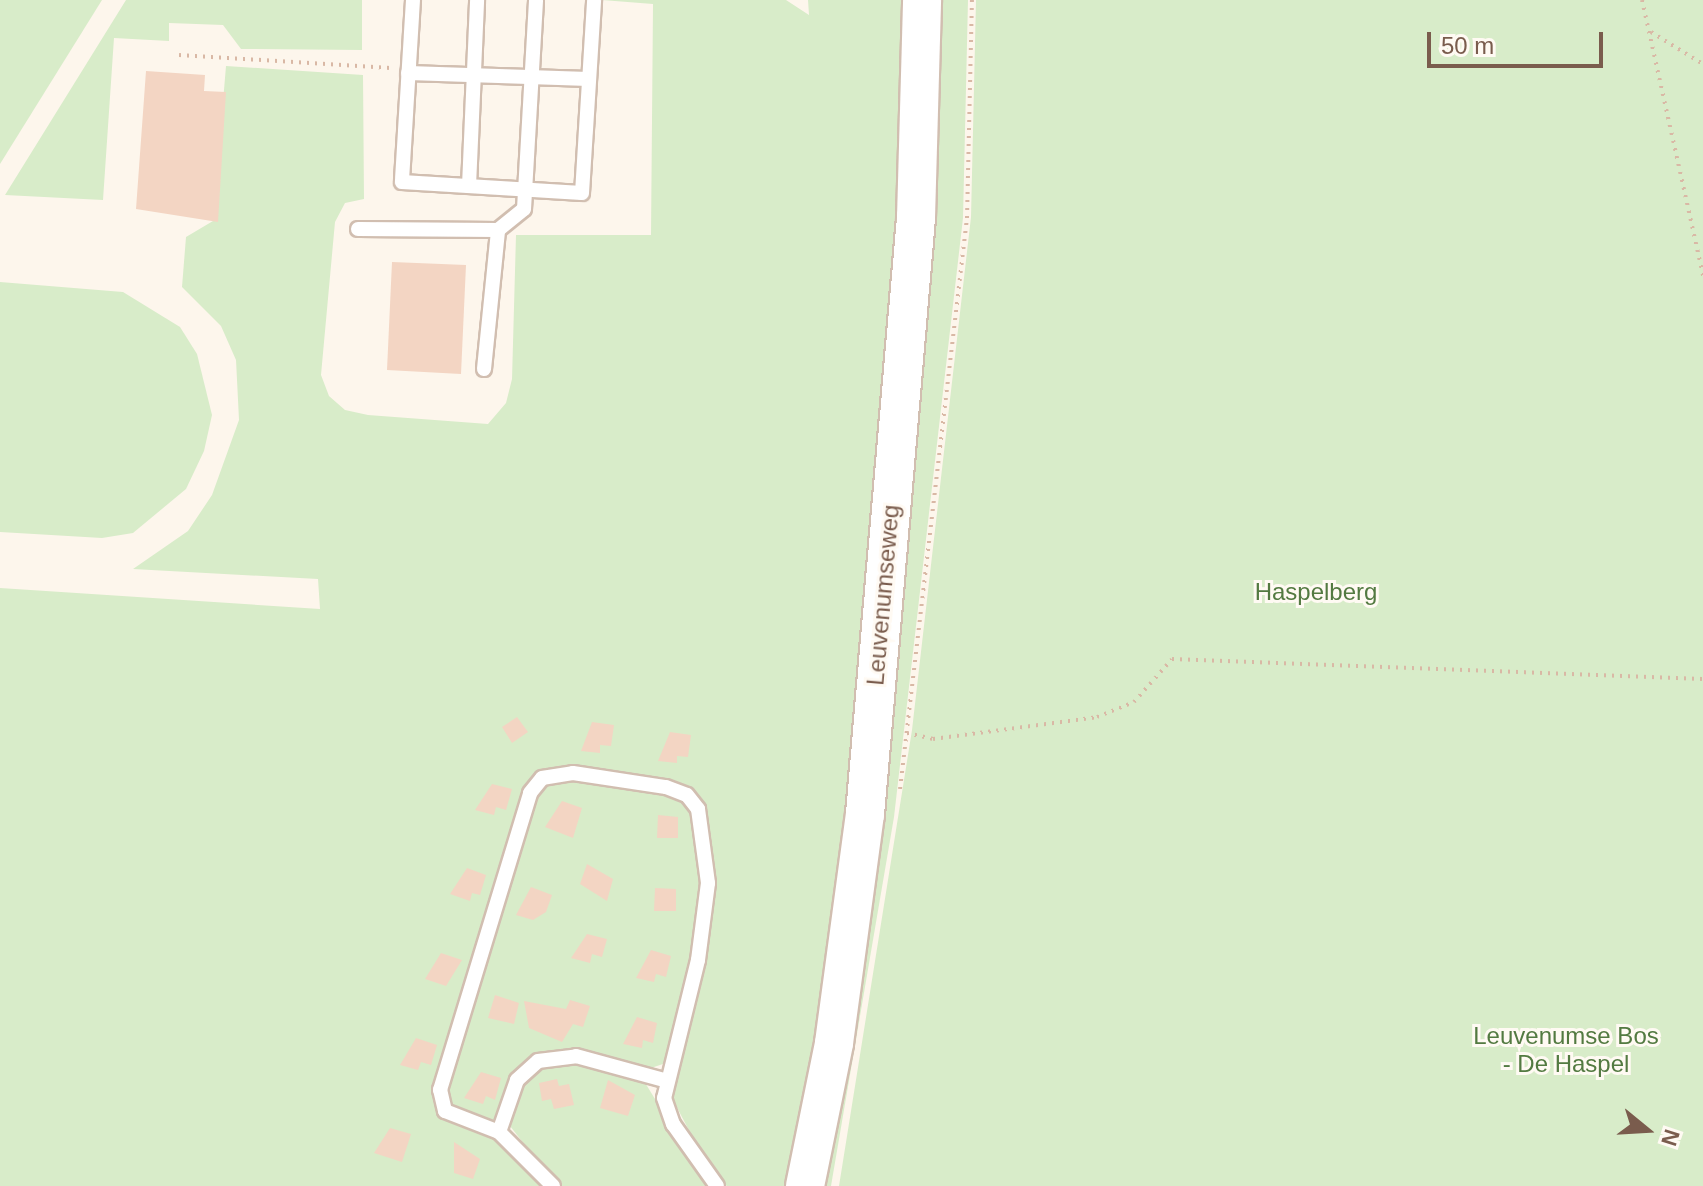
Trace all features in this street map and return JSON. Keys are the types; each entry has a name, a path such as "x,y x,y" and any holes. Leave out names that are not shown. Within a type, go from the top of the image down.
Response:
{"main road":[{"name":"Leuvenumseweg","path":"805,1186 834,1043 865,814 916,218 922,0"}],"lane":[{"path":"413,0 402,182 582,193 594,0"},
{"path":"469,186 477,0"},
{"path":"358,229 498,230 524,209 536,0"},
{"path":"408,73 589,79"},
{"path":"484,369 498,230"},
{"path":"553,1186 499,1132 453,1117 440,1090 523,810 542,778 555,774 666,787 687,795 698,809 708,883 698,960 668,1081 673,1124 717,1186"},
{"path":"499,1132 517,1080 538,1061 576,1056 668,1081"}],"path":[{"name":"Leuvenumseweg","path":"972,0 967,218 907,733 933,739 1097,717 1134,702 1172,659 1703,679"},
{"path":"1642,0 1703,276"},
{"path":"1650,31 1703,64"},
{"path":"179,55 368,61 408,73"}],"green space":[{"path":"0,0 102,0 0,164"},
{"path":"126,0 362,0 362,50 241,49 223,25 169,23 169,41 114,38 103,200 5,195"},
{"path":"602,0 786,0 809,15 808,0 912,0 852,844 792,1186 727,1186 714,1178 672,1098 712,883 702,807 689,791 539,774 435,1089 443,1115 502,1143 548,1186 0,1186 0,588 320,609 318,579 133,569 188,531 212,495 239,420 236,360 221,326 182,287 186,237 213,221 226,66 363,75 364,199 345,203 335,222 321,375 329,396 345,410 368,415 488,424 506,403 512,379 516,235 651,235 653,4"},
{"path":"933,0 968,0 963,218 894,817 831,1186 817,1186"},
{"name":"Haspelberg","path":"976,0 1703,0 1703,1186 839,1186 912,730 971,217"},
{"path":"0,282 123,292 180,327 197,354 212,415 204,451 186,489 133,533 102,538 0,532"},
{"path":"572,778 676,794 695,811 704,863 693,958 666,1063 648,1069 577,1050 536,1056 522,1065 499,1116 487,1123 449,1108 445,1090 527,812 543,784"},
{"path":"575,1061 644,1081 708,1186 557,1186 510,1126 521,1083 540,1066"}],"building":[{"path":"146,71 205,75 204,91 226,92 218,222 136,209"},
{"path":"392,262 466,265 461,374 387,370"},
{"path":"517,717 528,732 512,743 502,727"},
{"path":"592,722 614,725 611,746 600,745 600,753 581,751"},
{"path":"670,732 691,735 688,757 677,756 677,763 658,761"},
{"path":"492,784 512,789 506,810 496,807 494,815 475,810"},
{"path":"562,801 582,808 573,838 545,827"},
{"path":"658,815 678,817 678,838 657,838"},
{"path":"587,864 613,879 607,901 580,884"},
{"path":"467,868 486,875 480,895 472,893 470,901 450,894"},
{"path":"531,887 552,895 546,912 533,920 516,915"},
{"path":"655,888 676,889 676,911 654,911"},
{"path":"587,934 607,939 602,957 592,954 590,963 571,958"},
{"path":"651,950 671,956 666,977 656,974 654,982 636,978"},
{"path":"441,953 462,960 446,986 425,979"},
{"path":"495,995 519,1003 514,1024 488,1018"},
{"path":"570,1000 590,1006 583,1027 573,1024 562,1042 529,1028 524,1001 566,1009"},
{"path":"637,1017 657,1023 653,1043 643,1040 642,1048 623,1044"},
{"path":"416,1038 437,1045 431,1065 421,1062 418,1070 400,1065"},
{"path":"481,1072 501,1078 495,1100 486,1096 483,1104 464,1098"},
{"path":"557,1079 559,1086 569,1084 574,1105 554,1109 551,1099 542,1101 539,1083"},
{"path":"608,1080 635,1095 628,1116 600,1108"},
{"path":"390,1128 411,1134 402,1162 374,1153"},
{"path":"454,1142 480,1159 473,1179 454,1173"}],"park label":[{"name":"Leuvenumse Bos - De Haspel","path":"1566,1050"}]}
